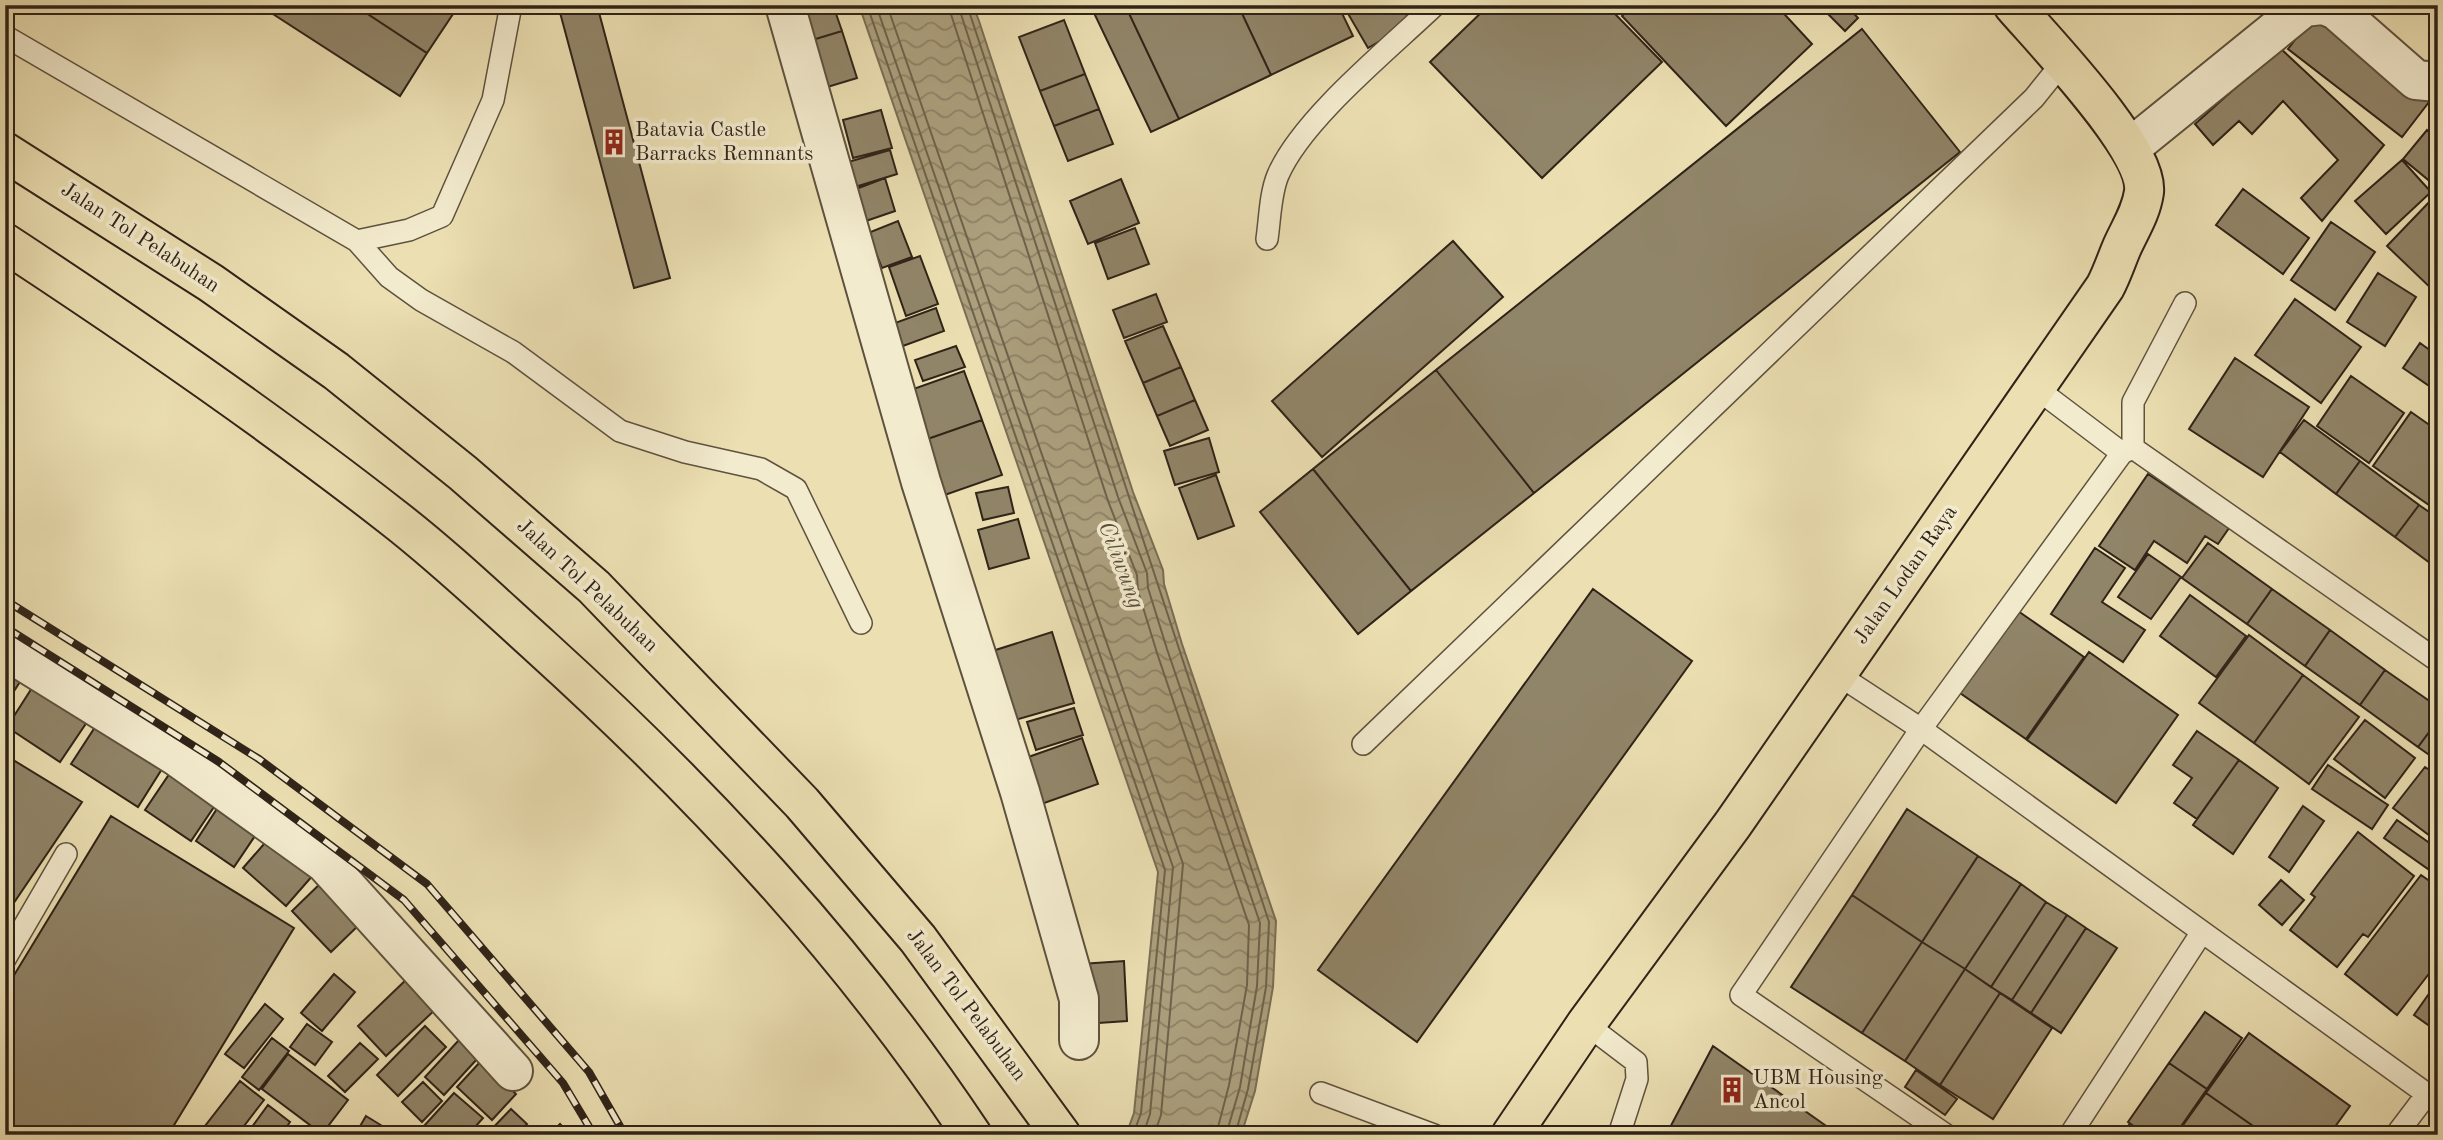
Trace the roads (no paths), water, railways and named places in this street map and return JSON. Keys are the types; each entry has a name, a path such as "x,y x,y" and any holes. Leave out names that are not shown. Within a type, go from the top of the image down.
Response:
{"highway":[{"name":"Jalan Lodan Raya","path":"1511,1135 1586,1024 1733,824 2105,287 2137,219 2144,192 2143,172 2130,148 2063,62 2013,5"},
{"name":"Jalan Tol Pelabuhan","path":"5,152 211,283 336,371 463,473 594,587 802,803 918,939 1061,1135"},
{"path":"5,243 125,322 393,517 589,690 734,834 815,925 930,1072 972,1135"}],"street":[{"path":"785,5 921,482 1020,792 1079,999 1079,1040"},
{"path":"2130,148 2304,7 2323,5 2336,10 2416,80 2438,82"},
{"path":"5,650 176,756 325,863 513,1071"}],"lane":[{"path":"357,241 409,230 442,216 493,100 511,5"},
{"path":"1267,239 1277,178 1293,147 1313,123 1435,5"},
{"path":"5,36 357,241 389,277 421,300 513,352 620,431 685,452 761,469 796,489 861,623"},
{"path":"1363,744 2034,99 2063,62"},
{"path":"1946,1135 1741,995 1921,729 2128,451 2133,402 2185,303"},
{"path":"2035,388 2438,662"},
{"path":"1836,674 1921,729 2432,1098 2396,1135"},
{"path":"5,959 66,854"},
{"path":"2070,1135 2202,932"},
{"path":"1586,1024 1636,1062 1637,1079 1619,1135"},
{"path":"1321,1093 1434,1135"}],"water":[{"name":"Ciliwung","path":"859,5 973,5 979,21 1133,492 1163,570 1164,584 1182,644 1276,921 1273,987 1255,1091 1241,1135 1126,1135 1134,1113 1158,872"}],"railway":[{"path":"5,600 259,759 427,884 589,1072 625,1135"},
{"path":"5,627 219,762 404,900 563,1083 594,1135"}],"place":[{"name":"Batavia Castle Barracks Remnants","path":"614,142"},
{"name":"UBM Housing Ancol","path":"1732,1090"}]}
